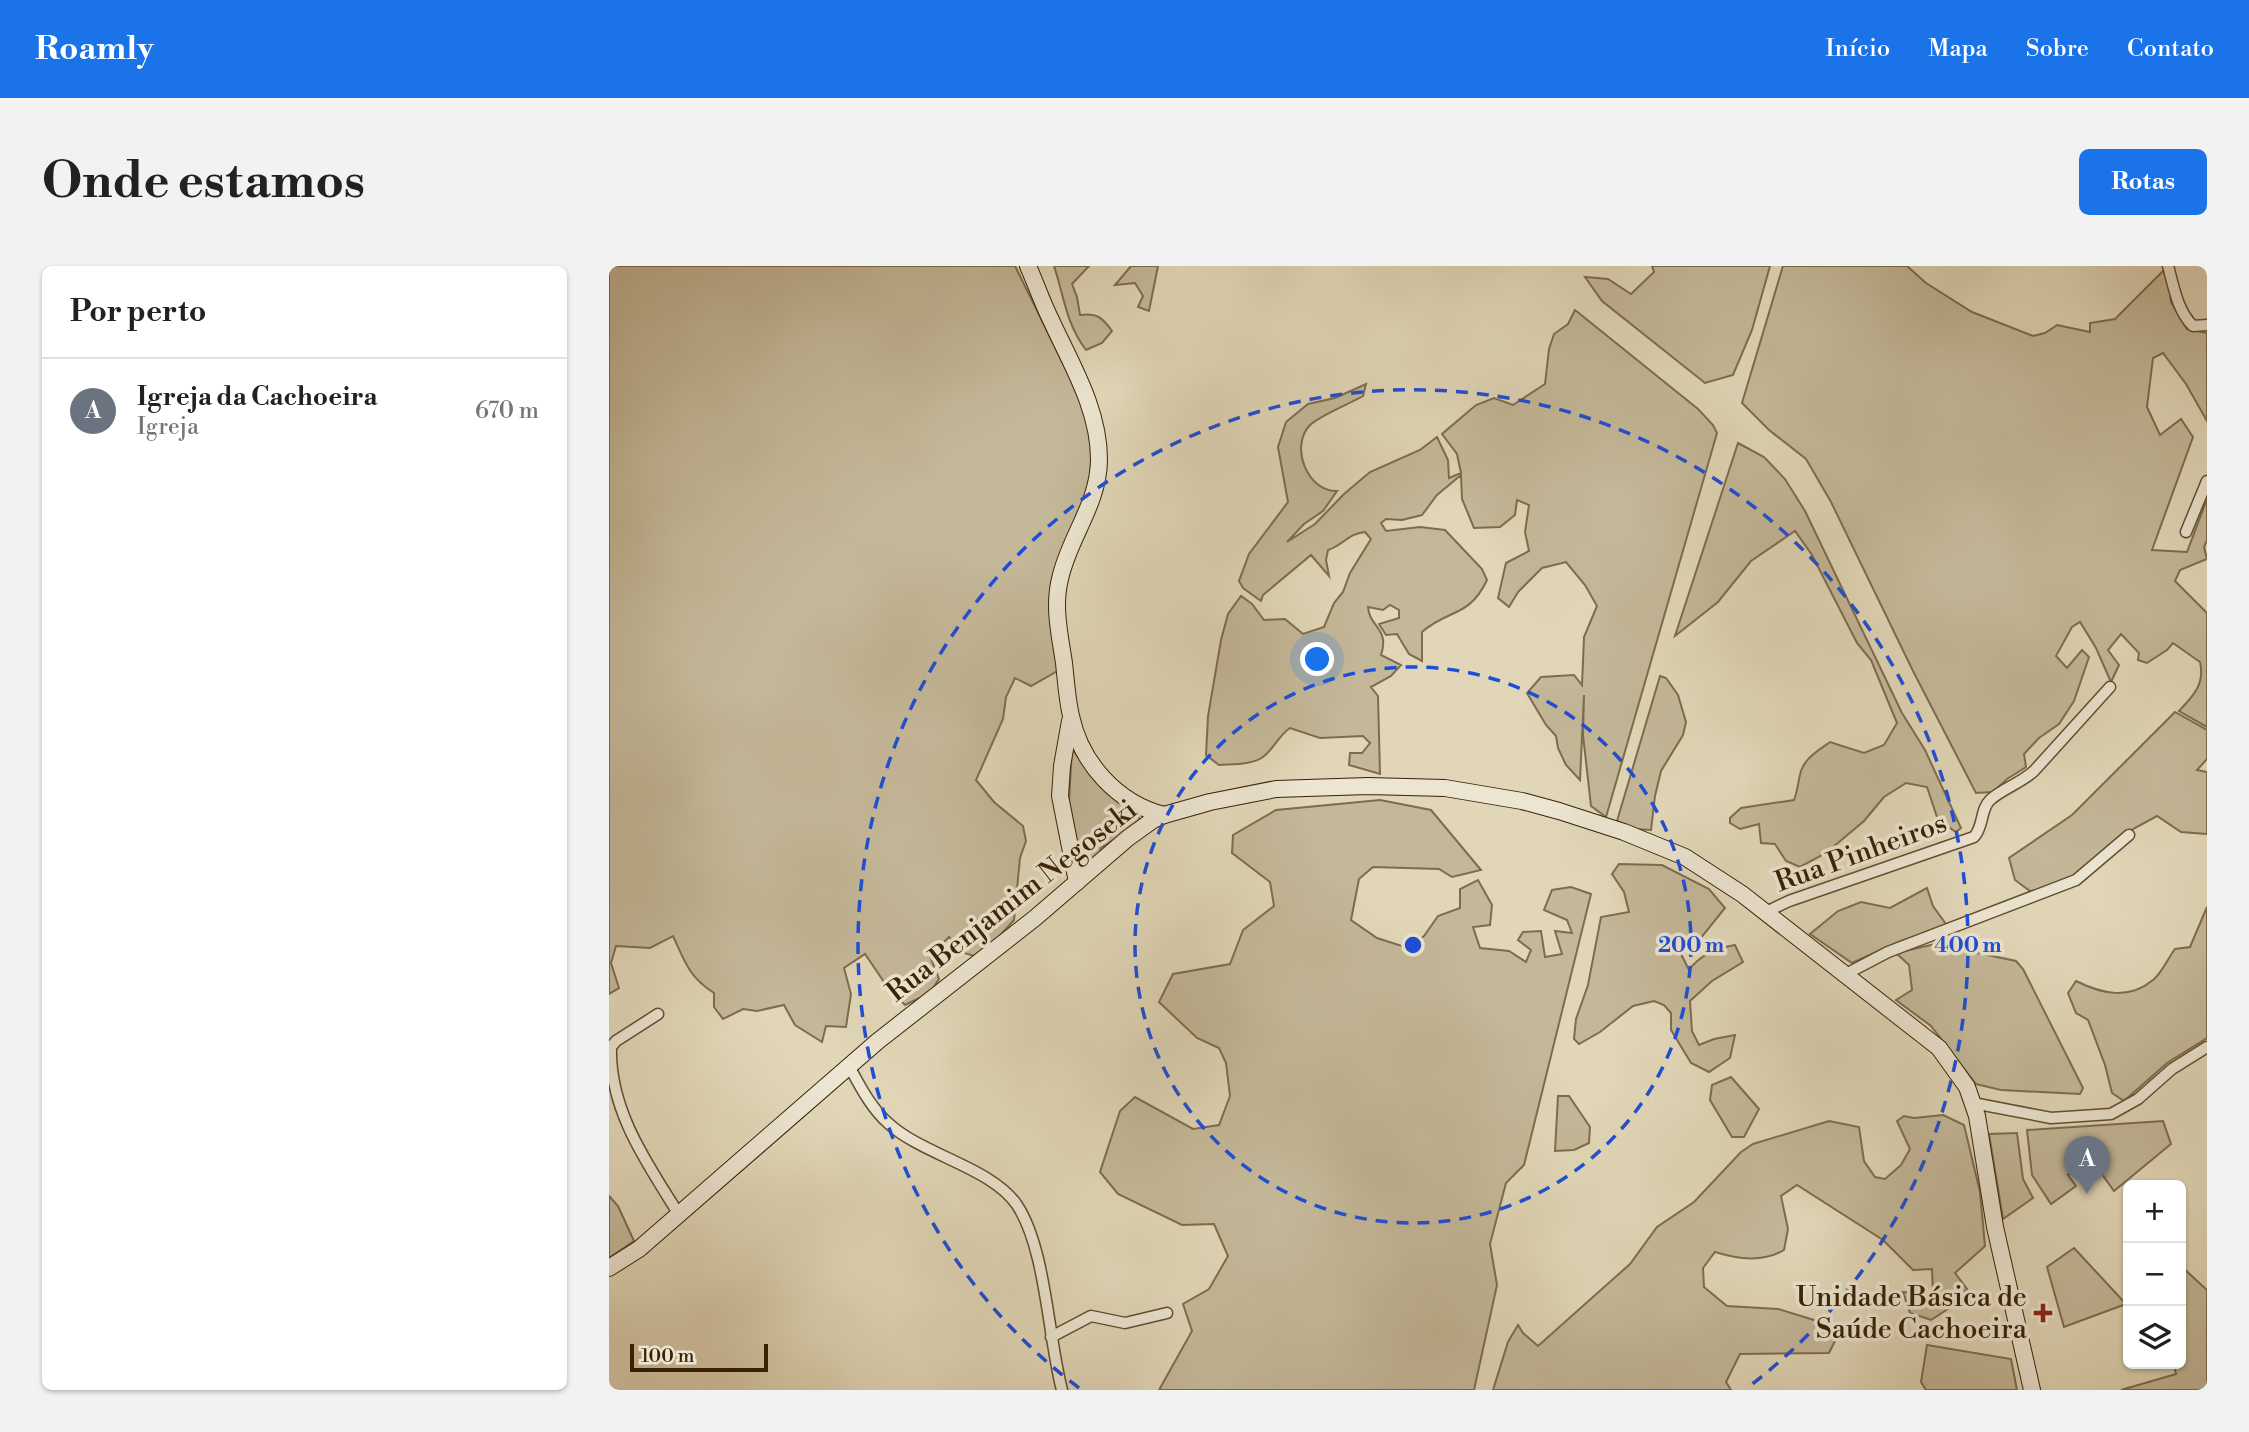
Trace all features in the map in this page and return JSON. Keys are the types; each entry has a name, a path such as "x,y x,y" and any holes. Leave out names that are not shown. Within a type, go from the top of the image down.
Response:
{"main road":[{"path":"1028,266 1079,380 1098,441 1099,460 1094,497 1068,552 1059,581 1058,628 1070,715 1082,750 1103,778 1136,804 1164,814"},
{"path":"1070,715 1062,766 1061,796 1077,882"},
{"name":"Rua Benjamim Negoseki","path":"609,1269 625,1259 849,1066 1128,838 1164,814 1244,794 1311,787 1411,786 1484,793 1559,811 1655,844 1707,870 1766,912 1939,1048 1958,1072 1973,1103 1995,1227 2032,1390"}],"street":[{"path":"2168,266 2186,319 2193,326 2207,325"},
{"path":"2186,532 2207,481"},
{"name":"Rua Pinheiros","path":"1766,912 1789,901 1975,837 1980,831 1988,801 2034,771 2110,687"},
{"path":"1846,974 1888,951 2076,880 2129,835"},
{"path":"658,1014 611,1047 613,1095 621,1119 678,1213"},
{"path":"1973,1103 2051,1118 2111,1114 2138,1099 2172,1069 2207,1047"},
{"path":"849,1066 875,1110 888,1123 919,1144 993,1182 1015,1202 1037,1255 1062,1390"},
{"path":"1051,1337 1095,1315 1125,1323 1167,1313"}],"shaded area":[{"path":"609,266 1015,266 1081,400 1091,440 1094,479 1056,571 1061,669 1031,686 1015,678 1006,697 1003,719 976,780 994,802 1023,826 1026,841 1020,858 1014,920 989,948 974,956 961,952 949,937 930,956 939,979 930,993 905,1005 884,982 865,954 844,968 851,994 846,1027 826,1026 822,1042 795,1025 784,1005 757,1011 743,1009 723,1019 714,1007 714,993 693,975 673,936 650,948 616,946 611,963 619,988 609,994"},
{"path":"1054,266 1089,266 1072,284 1080,315 1099,317 1112,331 1102,343 1086,350 1079,340 1070,320"},
{"path":"1131,266 1158,266 1149,311 1138,307 1143,296 1135,283 1115,285"},
{"path":"1652,266 1770,266 1752,330 1733,375 1705,383 1602,301 1585,277 1608,279 1631,294 1654,272"},
{"path":"1783,266 1907,266 1926,283 1972,312 2033,336 2045,333 2057,325 2090,332 2090,323 2115,319 2167,267 2171,302 2187,329 2207,333 2207,421 2186,384 2163,353 2153,358 2147,407 2160,435 2181,419 2193,437 2152,550 2187,552 2207,499 2207,540 2204,547 2207,559 2180,570 2175,581 2207,613 2207,727 2179,711 2200,683 2200,662 2173,643 2147,663 2138,660 2139,653 2121,634 2108,650 2119,665 2111,682 2096,648 2080,622 2072,627 2056,656 2067,668 2082,650 2089,657 2074,701 2059,724 2039,738 2024,754 2026,767 1993,792 1976,793 1831,502 1806,459 1769,430 1742,403"},
{"path":"1575,310 1698,409 1717,433 1606,817 1591,806 1583,735 1584,695 1580,780 1566,765 1556,736 1546,725 1527,693 1541,677 1574,675 1582,685 1584,637 1597,606 1585,585 1566,562 1542,568 1518,592 1509,607 1498,598 1506,563 1529,551 1525,532 1529,505 1517,500 1515,515 1500,527 1474,528 1462,499 1461,475 1437,495 1422,515 1402,520 1386,519 1381,523 1386,531 1420,527 1445,530 1482,569 1487,580 1473,601 1422,632 1422,661 1409,654 1397,634 1386,635 1379,624 1399,618 1399,610 1390,605 1383,610 1368,607 1383,639 1381,655 1401,665 1391,676 1371,687 1378,696 1380,774 1349,765 1350,753 1362,753 1370,743 1363,736 1320,738 1290,728 1267,754 1258,760 1219,765 1206,755 1208,716 1221,640 1228,614 1241,596 1252,604 1264,620 1285,619 1303,634 1324,627 1350,573 1371,539 1365,532 1359,533 1328,550 1326,560 1329,576 1311,555 1263,595 1261,601 1243,588 1239,581 1249,554 1288,502 1278,447 1286,422 1308,404 1335,398 1366,384 1363,396 1314,421 1304,434 1302,456 1310,476 1327,489 1337,491 1323,511 1304,524 1287,542 1315,524 1370,472 1420,450 1437,437 1448,460 1449,478 1461,473 1457,454 1442,434 1476,405 1494,398 1513,405 1545,384 1549,349 1554,334 1568,324"},
{"path":"1738,443 1764,457 1785,479 1805,511 1902,713 1925,750 1961,828 1956,832 1938,820 1927,787 1906,783 1884,797 1864,821 1826,853 1800,867 1786,861 1775,844 1761,843 1759,824 1740,829 1730,823 1730,818 1741,808 1794,800 1803,766 1830,742 1864,753 1884,745 1897,723 1871,660 1857,643 1812,555 1795,531 1751,561 1718,602 1675,636"},
{"path":"1660,676 1666,678 1678,695 1686,722 1683,735 1661,771 1651,830 1632,829 1617,821"},
{"path":"2175,712 2207,730 2207,759 2197,770 2207,772 2207,834 2181,832 2157,816 2133,829 2083,871 2034,894 2015,880 2009,858 2072,815"},
{"path":"1072,749 1100,786 1139,813 1139,824 1101,848 1098,858 1082,871 1069,801"},
{"path":"1380,800 1431,810 1481,870 1452,877 1439,869 1373,867 1359,879 1351,920 1377,938 1408,948 1424,936 1438,916 1460,908 1460,889 1478,880 1492,905 1490,925 1473,927 1480,948 1509,951 1526,962 1531,950 1518,940 1523,932 1541,931 1545,957 1562,954 1555,931 1572,933 1567,920 1544,910 1552,890 1571,887 1591,894 1524,1165 1506,1183 1490,1244 1497,1285 1474,1390 1159,1390 1192,1331 1183,1304 1209,1289 1228,1256 1214,1224 1182,1225 1118,1194 1100,1172 1120,1111 1135,1097 1193,1129 1219,1125 1230,1096 1226,1063 1219,1048 1197,1038 1159,1002 1173,974 1230,964 1243,930 1274,906 1270,882 1232,853 1233,835 1276,810"},
{"path":"1619,864 1662,865 1709,889 1725,908 1700,939 1680,952 1689,970 1709,953 1735,945 1743,962 1712,981 1690,1001 1692,1031 1699,1045 1735,1035 1730,1058 1709,1072 1691,1063 1671,1030 1671,1013 1664,1005 1654,1001 1633,1006 1600,1032 1579,1044 1574,1039 1576,1019 1588,985 1601,917 1629,912 1624,892 1612,874"},
{"path":"1927,888 1933,906 1948,927 1901,941 1852,963 1810,934 1838,911 1861,902 1890,908"},
{"path":"2207,907 2207,1038 2167,1063 2124,1101 2112,1093 2088,1020 2076,1013 2068,993 2076,981 2115,993 2125,993 2144,986 2159,973 2175,949 2190,947"},
{"path":"1935,944 2016,961 2023,969 2083,1088 2080,1094 2001,1090 1976,1084 1931,1026 1896,1000 1912,990 1909,965 1896,953"},
{"path":"1731,1077 1759,1109 1744,1137 1732,1137 1710,1100 1712,1085"},
{"path":"1558,1096 1569,1096 1590,1127 1589,1143 1574,1150 1555,1151"},
{"path":"1943,1115 1964,1125 1980,1192 1985,1246 1955,1273 1967,1289 1951,1307 1931,1320 1910,1313 1903,1292 1933,1294 1932,1269 1913,1270 1883,1240 1797,1185 1781,1196 1788,1229 1784,1250 1759,1258 1715,1252 1703,1268 1704,1287 1727,1306 1778,1309 1827,1324 1838,1335 1829,1353 1740,1354 1726,1382 1731,1390 1493,1390 1508,1342 1518,1325 1538,1346 1630,1264 1657,1227 1694,1202 1741,1152 1753,1144 1829,1121 1859,1127 1864,1161 1875,1177 1885,1179 1901,1165 1910,1149 1897,1121 1904,1116 1914,1118"},
{"path":"2163,1121 2171,1144 2127,1180 2123,1180 2123,1184 2114,1191 2099,1170 2090,1176 2082,1165 2068,1175 2076,1186 2051,1204 2032,1175 2027,1130"},
{"path":"2017,1133 2023,1179 2033,1198 2003,1219 1989,1134"},
{"path":"609,1196 618,1206 634,1241 609,1258"},
{"path":"2074,1248 2123,1301 2123,1305 2064,1327 2047,1267"},
{"path":"2186,1271 2207,1290 2207,1390 2121,1390 2176,1374 2175,1369 2186,1369"},
{"path":"1927,1345 2011,1359 2017,1390 1926,1390 1921,1382"}],"place":[{"name":"Igreja da Cachoeira","path":"2087,1194"},
{"name":"Unidade Básica de Saúde Cachoeira","path":"2043,1313"}]}
